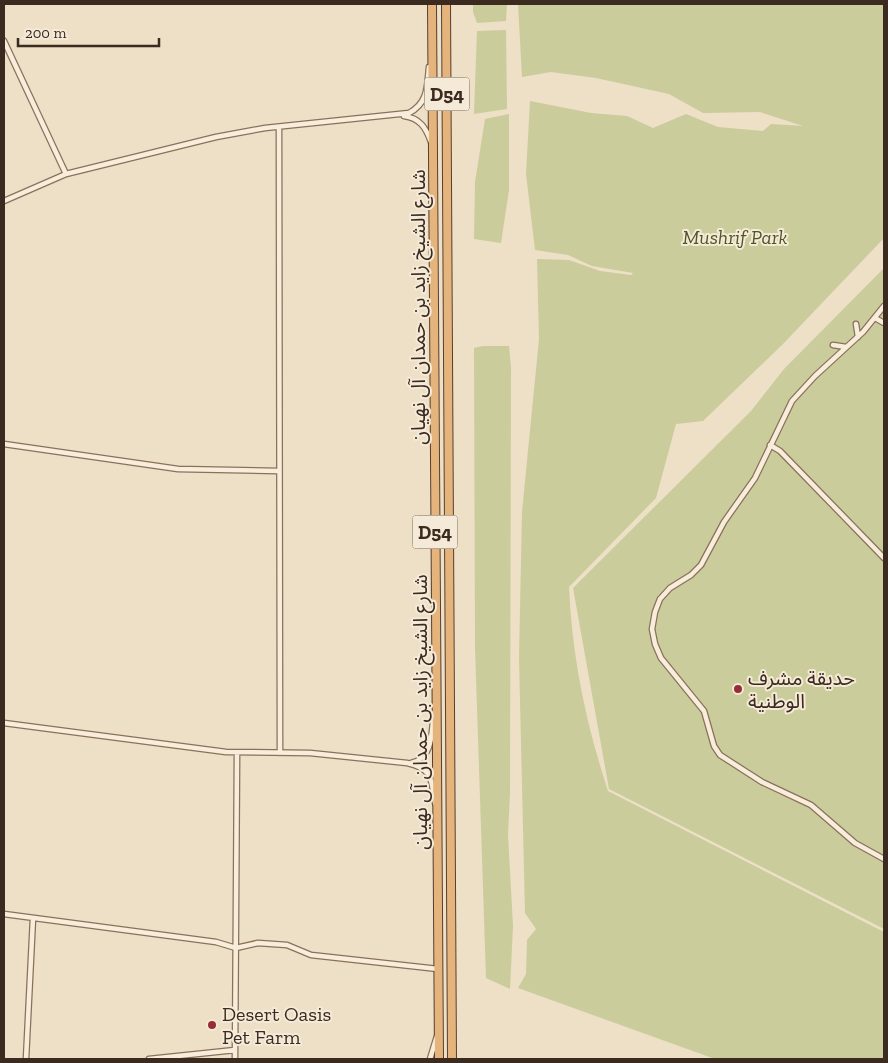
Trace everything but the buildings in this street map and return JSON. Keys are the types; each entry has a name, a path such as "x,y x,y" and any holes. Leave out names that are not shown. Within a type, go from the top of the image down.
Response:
{"highway":[{"name":"شارع الشيخ زايد بن حمدان آل نهيان","path":"432,4 439,1059"},
{"name":"شارع الشيخ زايد بن حمدان آل نهيان","path":"446,4 452,1059"}],"street":[{"path":"4,41 66,174"},
{"path":"4,201 66,174 216,137 278,126 403,115 420,106 427,94 432,49"},
{"path":"403,115 422,124 433,149"},
{"path":"278,126 280,753"},
{"path":"884,306 858,337 799,392 786,411 755,478 724,522 699,568 670,588 660,599 652,624 655,644 661,658 704,711 714,746 722,757 762,782 811,805 855,844 884,859"},
{"path":"875,318 884,323"},
{"path":"856,324 858,337"},
{"path":"834,345 846,348"},
{"path":"4,444 178,469 278,471"},
{"path":"770,445 778,449 884,558"},
{"path":"407,763 418,761 429,748 436,702"},
{"path":"4,723 237,753 341,755 407,763 420,767 430,776 437,810"},
{"path":"235,1059 237,753"},
{"path":"4,914 216,942 236,948 266,942 292,946 311,955 438,969"},
{"path":"26,1059 33,918"},
{"path":"430,1059 438,1032"},
{"path":"149,1059 235,1050"}],"green space":[{"path":"473,4 507,4 506,21 477,23 473,12"},
{"name":"Mushrif Park","path":"518,4 884,4 884,238 783,344 703,421 676,424 656,498 569,587 573,639 581,690 593,741 608,791 884,932 884,1059 715,1059 518,988 526,974 527,940 536,929 525,913 519,658 522,512 539,339 537,259 569,260 600,271 631,275 633,273 592,266 568,255 535,250 526,174 530,101 591,113 627,116 653,128 686,114 718,127 763,131 771,124 803,126 760,112 703,113 669,94 596,78 551,72 522,77"},
{"path":"506,30 507,109 474,114 477,31"},
{"path":"509,114 509,190 501,243 474,239 475,182 485,119"},
{"name":"حديقة مشرف الوطنية","path":"884,268 884,929 609,789 573,588 751,411 784,369"},
{"path":"509,346 511,367 510,793 508,835 513,926 510,989 486,978 475,647 474,348"}],"place":[{"name":"حديقة مشرف الوطنية","path":"738,689"},
{"name":"Desert Oasis Pet Farm","path":"212,1025"}]}
